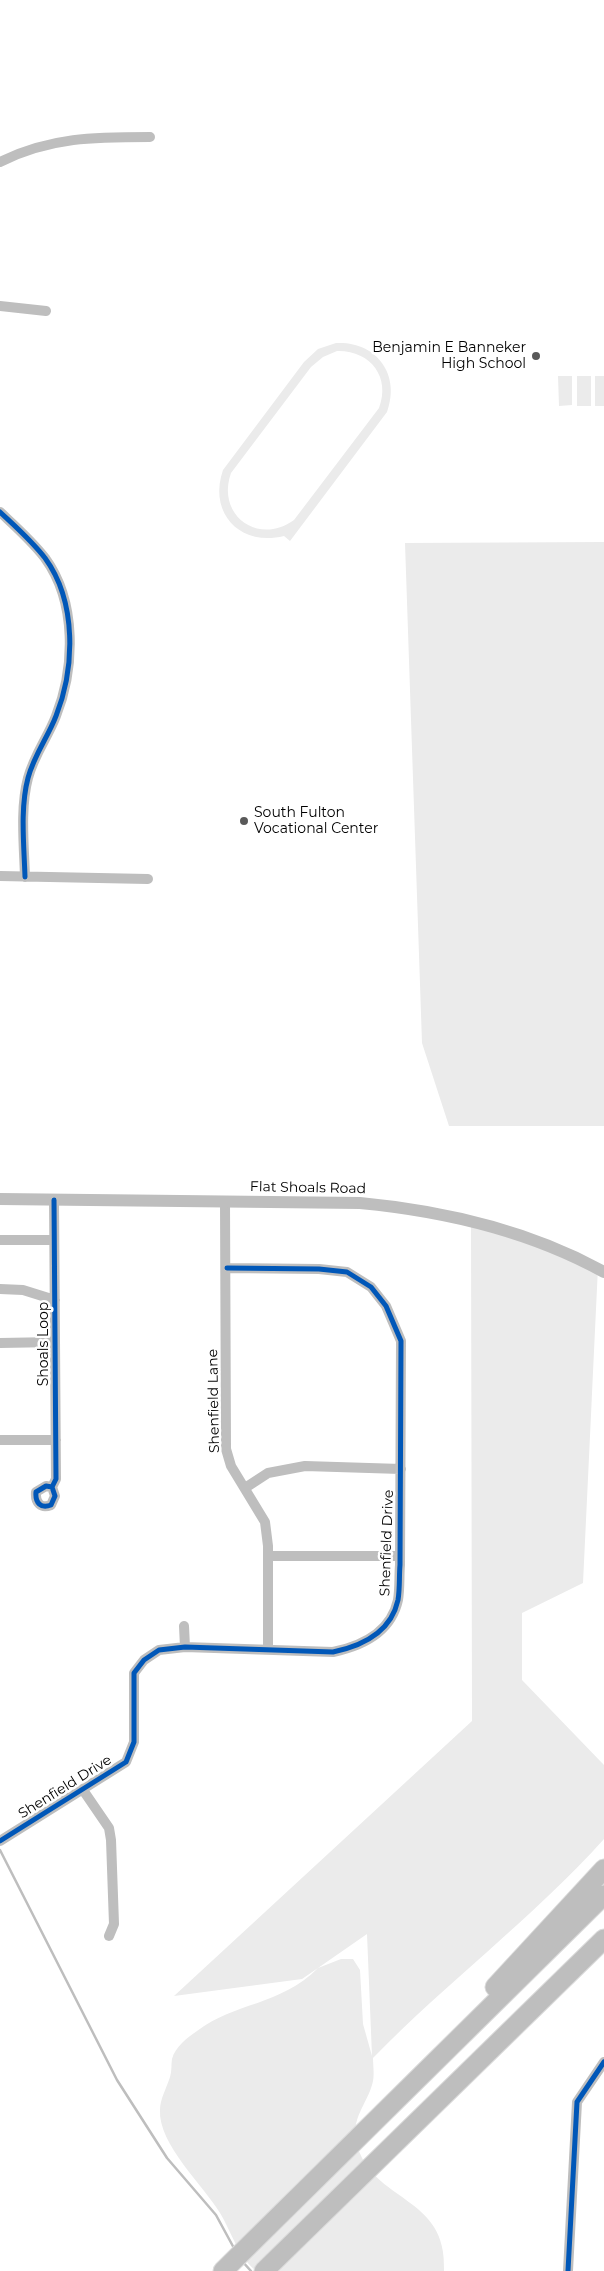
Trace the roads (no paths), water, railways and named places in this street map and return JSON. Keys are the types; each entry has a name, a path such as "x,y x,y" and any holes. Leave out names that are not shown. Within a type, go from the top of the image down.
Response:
{"highway":[{"path":"374,2122 534,1943 604,1869"},
{"path":"223,2271 604,1895"},
{"path":"264,2271 600,1944"}],"street":[{"path":"0,162 48,143 84,138 150,137"},
{"path":"0,306 46,311"},
{"path":"0,512 31,541 46,559 61,588 69,620 69,646 63,698 56,718 33,760 27,780 24,877"},
{"path":"0,876 148,879"},
{"name":"Flat Shoals Road","path":"0,1199 360,1203 431,1212 482,1223 518,1234 556,1249 604,1272"},
{"name":"Shoals Loop","path":"52,1487 56,1479 54,1200"},
{"name":"Shenfield Lane","path":"226,1202 226,1449 231,1466 265,1522 268,1556 268,1649"},
{"path":"0,1240 54,1240"},
{"name":"Shenfield Drive","path":"0,1841 126,1762 134,1742 134,1673 144,1660 159,1650 185,1647 333,1652 352,1648 367,1642 386,1624 398,1601 401,1341 386,1306 371,1287 347,1272 318,1269 227,1268"},
{"path":"0,1289 23,1290 55,1300"},
{"path":"0,1343 55,1342"},
{"path":"0,1440 56,1440"},
{"path":"245,1488 268,1473 305,1466 401,1469"},
{"path":"268,1556 400,1556"},
{"path":"184,1626 185,1647"},
{"path":"83,1790 103,1816 111,1840 114,1924 109,1936"},
{"path":"568,2271 576,2102 604,2062"}],"waterway":[{"path":"0,1850 117,2080 167,2158 216,2215 235,2250"},
{"path":"242,2261 251,2271"}],"place":[{"name":"Benjamin E Banneker High School","path":"536,356"},
{"name":"South Fulton Vocational Center","path":"244,821"}]}
